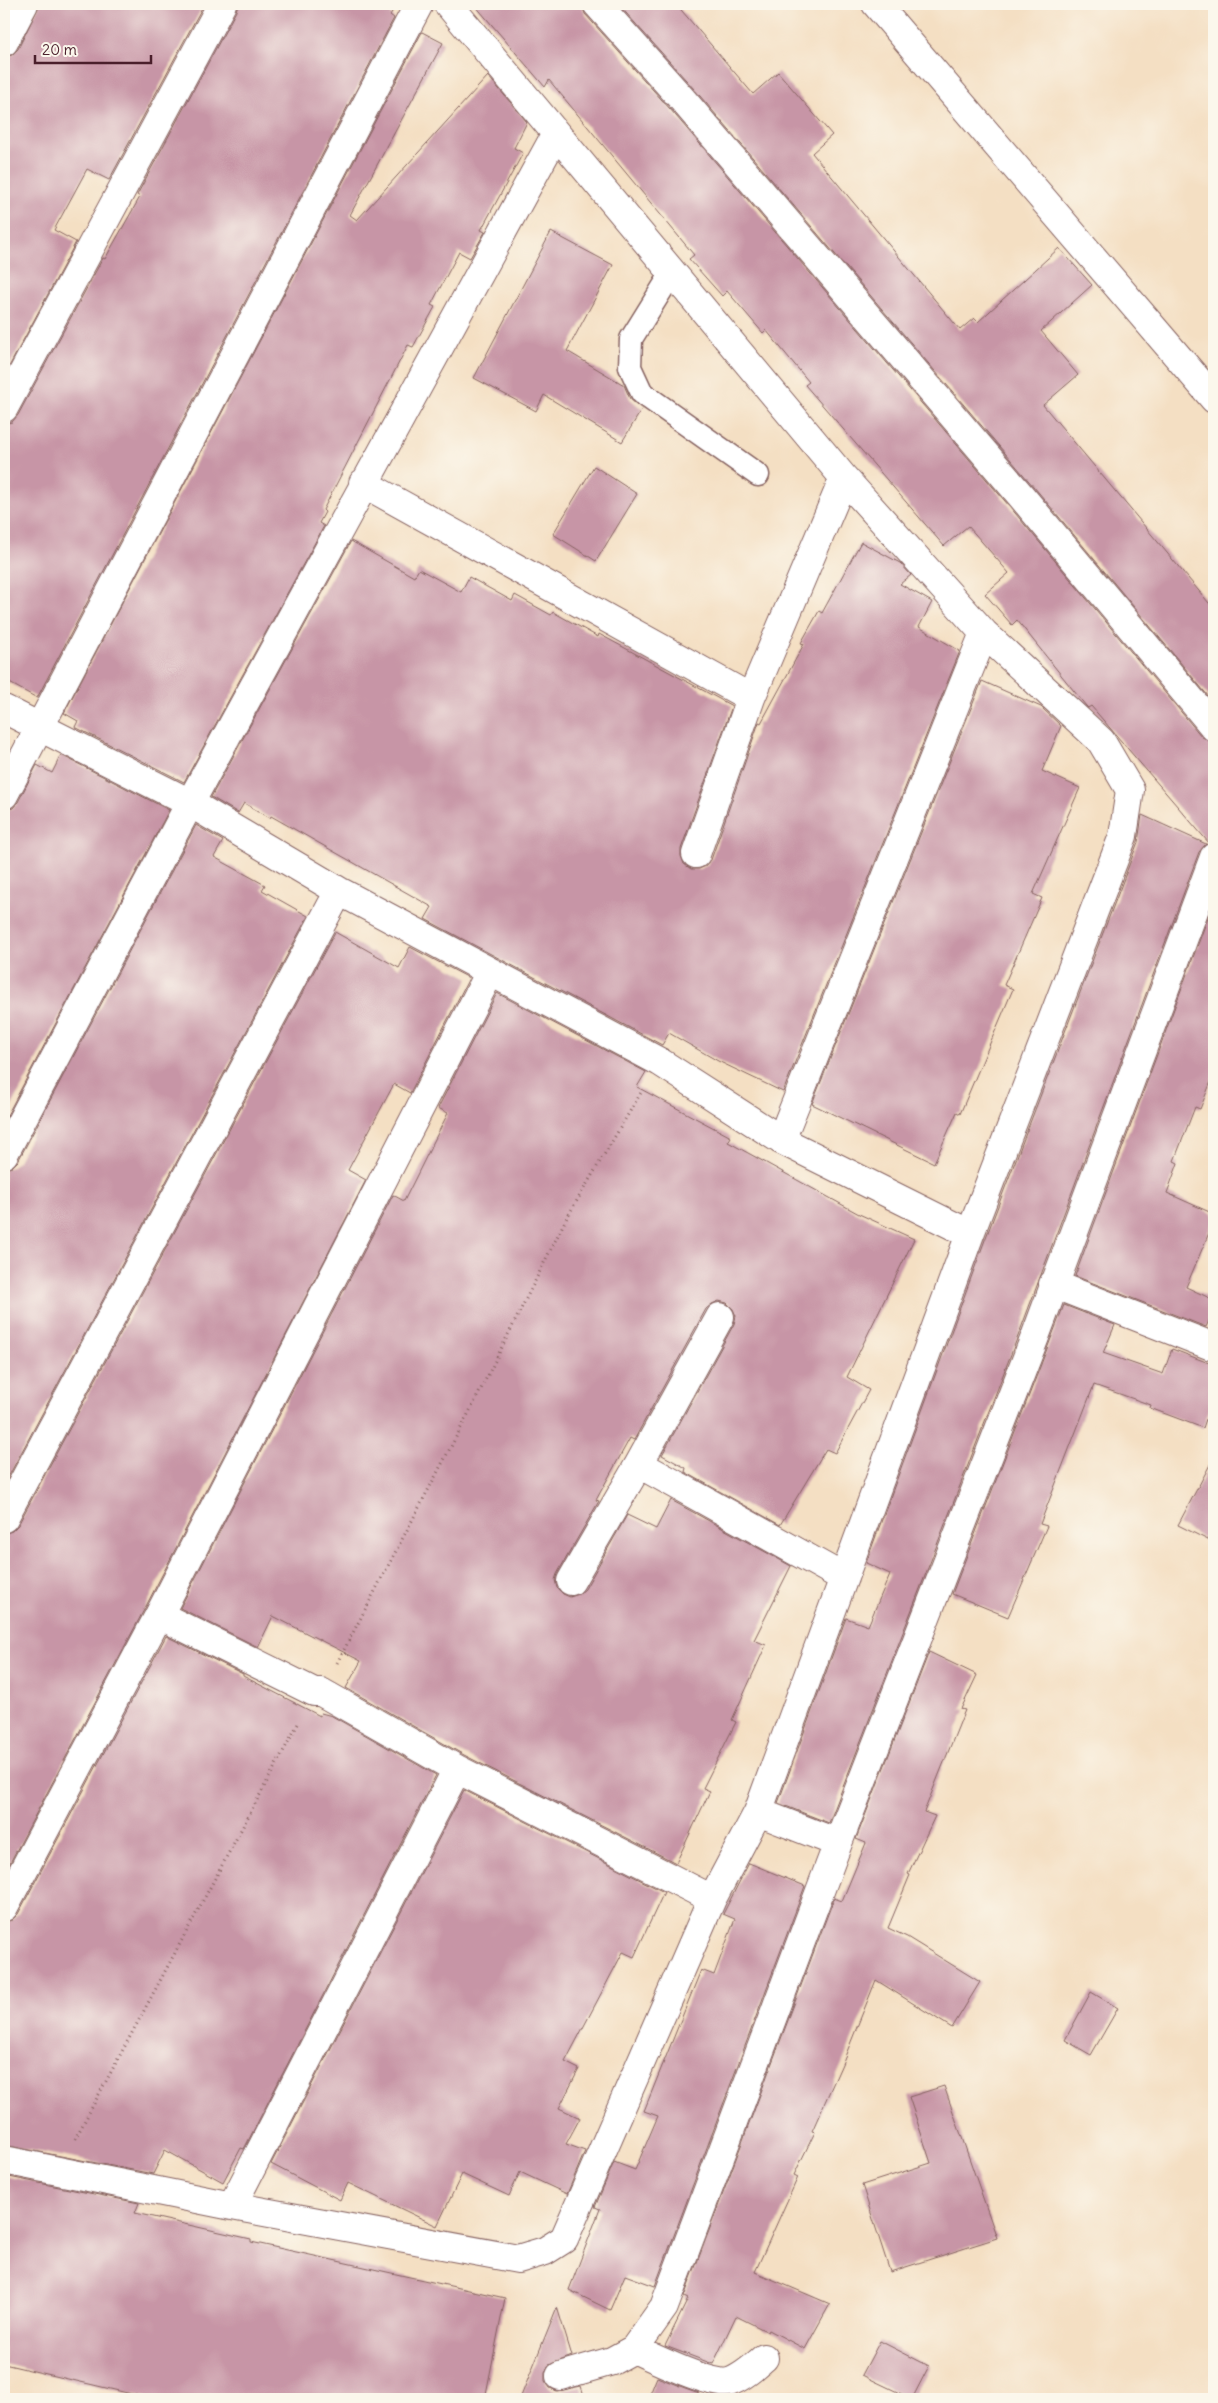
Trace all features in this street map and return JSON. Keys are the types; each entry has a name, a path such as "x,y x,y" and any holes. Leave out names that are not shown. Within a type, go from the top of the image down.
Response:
{"street":[{"path":"4,42 24,4"},
{"path":"4,408 222,4"},
{"path":"4,795 419,4"},
{"path":"4,2160 232,2206 518,2259 545,2251 564,2238 712,1899 758,1812 970,1234 1122,836 1130,790 1101,741 984,633 844,478 448,4"},
{"path":"597,4 682,99 1016,489 1214,727"},
{"path":"876,4 1214,399"},
{"path":"4,1154 190,803 363,483 556,134"},
{"path":"696,854 751,698 844,478"},
{"path":"363,483 751,698"},
{"path":"781,1140 984,633"},
{"path":"4,709 190,803 339,890 660,1062 781,1140 970,1234"},
{"path":"560,2376 612,2361 634,2349 664,2307 838,1842 1035,1337 1053,1284 1214,857"},
{"path":"4,1518 339,890"},
{"path":"4,1907 159,1615 490,972"},
{"path":"1053,1284 1214,1347"},
{"path":"571,1580 639,1464 720,1317"},
{"path":"639,1464 844,1578"},
{"path":"159,1615 318,1692 457,1769 712,1899"},
{"path":"232,2206 457,1769"},
{"path":"758,1812 838,1842"},
{"path":"634,2349 713,2382 727,2383 753,2368 764,2358"}],"lane":[{"path":"672,273 631,339 630,367 642,393 758,475"}],"path":[{"path":"58,2170 115,2061 268,1784 474,1403 566,1219 660,1062"}],"building":[{"path":"40,4 204,4 109,180 87,169 54,230 76,242 4,376 4,57 12,55 18,49"},
{"path":"238,4 397,4 390,15 394,18 37,698 4,680 4,424 12,422 18,415 103,258 105,259 140,197 137,195 236,11"},
{"path":"474,4 582,4 585,14 670,109 1010,507 1202,737 1214,742 1214,842 1209,843 1091,706 1088,708 1086,706 1017,620 1012,625 985,594 1009,573 968,526 944,546 805,385 809,382 766,330 763,333 727,291 722,296 689,259 694,255 549,80 545,87"},
{"path":"618,4 676,4 753,94 778,72 832,135 812,153 960,330 974,318 978,322 1059,248 1092,285 1041,331 1078,375 1043,405 1214,609 1214,703 1034,487 694,89"},
{"path":"422,32 443,43 350,215 357,220 488,76 527,122 514,148 523,153 481,230 485,232 470,258 459,252 431,305 435,307 413,347 408,345 323,510 325,512 319,523 324,526 184,782 75,727 78,721 64,713"},
{"path":"551,232 613,265 567,351 624,385 630,399 642,409 622,442 544,395 536,411 474,378"},
{"path":"594,466 637,494 596,561 553,534"},
{"path":"351,541 414,577 419,569 461,592 469,577 512,601 515,595 551,615 553,612 598,637 599,634 732,706 681,849 684,864 691,869 699,869 706,866 711,860 759,722 761,723 804,644 801,643 819,611 822,613 861,542 900,563 911,575 900,584 932,602 919,627 960,651 783,1092 718,1061 669,1033 662,1045 425,919 432,907 271,816 270,818 244,803 238,813 211,797"},
{"path":"982,681 1041,707 1061,726 1042,771 1080,788 1033,894 1042,898 1004,985 1013,989 960,1114 957,1112 934,1163 812,1104"},
{"path":"61,755 169,810 4,1121 4,815 6,810 13,808 18,802 37,765 52,773"},
{"path":"1142,815 1206,844 1199,852 1020,1331 829,1823 778,1803 846,1618 868,1626 890,1574 866,1563 985,1240 1138,842"},
{"path":"196,825 223,841 214,857 265,885 262,890 308,916 4,1485 4,1169 12,1167 18,1161"},
{"path":"1214,901 1214,1074 1200,1109 1195,1107 1174,1161 1178,1163 1167,1193 1214,1214 1214,1221 1186,1287 1214,1300 1214,1310 1206,1327 1075,1276"},
{"path":"335,932 399,968 410,947 469,978 410,1093 394,1084 348,1170 366,1180 145,1608 4,1874 4,1534 12,1531 18,1525"},
{"path":"497,993 646,1072 637,1087 731,1137 728,1142 859,1214 914,1239 847,1377 869,1390 835,1453 826,1449 780,1525 685,1472 686,1468 662,1455 734,1324 736,1316 733,1309 727,1303 719,1301 706,1309 634,1440 630,1438 596,1500 599,1501 557,1574 555,1580 557,1588 563,1594 570,1597 579,1594 585,1589 627,1515 656,1529 671,1500 791,1566 754,1640 766,1645 732,1720 736,1722 703,1788 710,1791 676,1863 464,1755 346,1688 361,1661 273,1616 258,1647 180,1608 393,1195 404,1201 448,1113 438,1108"},
{"path":"1064,1305 1115,1325 1103,1353 1163,1374 1172,1349 1214,1365 1214,1396 1203,1428 1150,1408 1151,1405 1094,1385 1040,1524 1047,1526 1008,1617 952,1594"},
{"path":"1214,1457 1214,1543 1178,1525"},
{"path":"166,1636 243,1674 243,1676 320,1716 321,1713 332,1716 436,1775 244,2149 241,2148 223,2182 165,2150 153,2174 4,2145 4,1922 12,1920 18,1914"},
{"path":"929,1652 977,1675 961,1709 965,1710 924,1812 935,1816 908,1874 910,1875 888,1928 907,1937 980,1982 952,2028 876,1980 812,2131 815,2132 794,2175 798,2177 755,2272 830,2304 805,2349 769,2330 768,2332 736,2316 713,2364 665,2346 688,2299 684,2297 834,1898 842,1901 866,1843 856,1839"},
{"path":"464,1790 664,1892 634,1957 623,1952 565,2062 579,2069 559,2108 580,2118 566,2144 585,2151 567,2194 520,2172 509,2196 462,2174 437,2226 348,2183 340,2200 271,2164"},
{"path":"749,1863 805,1886 655,2286 625,2275 610,2310 569,2290 600,2209 595,2207 614,2162 635,2170 658,2116 644,2111 701,1970 714,1975 735,1919 723,1914"},
{"path":"1091,1992 1118,2008 1091,2055 1065,2040"},
{"path":"944,2086 997,2238 890,2272 862,2185 931,2163 909,2097"},
{"path":"4,2176 139,2203 135,2213 251,2239 251,2242 505,2298 485,2399 153,2399 4,2364"},
{"path":"557,2307 572,2356 549,2365 545,2373 545,2381 550,2388 557,2391 581,2386 585,2399 520,2399"},
{"path":"880,2341 929,2366 912,2399 862,2375"},
{"path":"657,2377 699,2393 696,2399 648,2399"}]}
